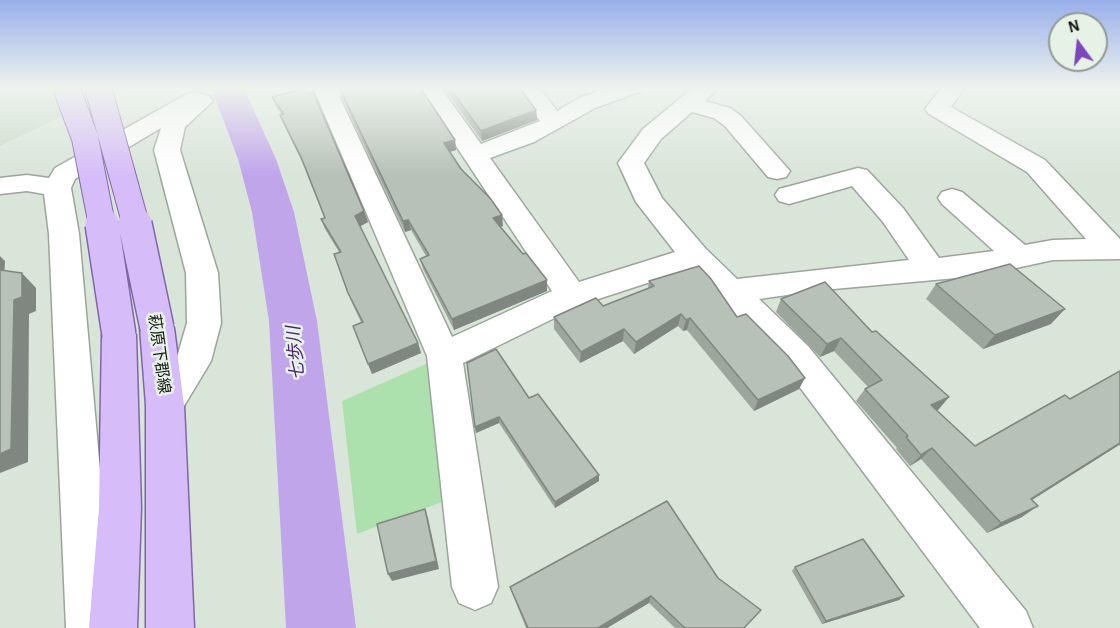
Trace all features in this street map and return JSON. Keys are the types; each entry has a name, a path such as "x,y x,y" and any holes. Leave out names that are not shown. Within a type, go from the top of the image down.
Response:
{"main road":[{"path":"77,116 85,138 99,207 119,335 120,508 113,628"},
{"name":"萩原下郡線","path":"106,116 130,198 157,328 165,405 170,628"}],"street":[{"path":"90,628 64,234 57,188 64,174 165,116"},
{"path":"165,405 193,361 204,323 202,273 167,150 174,125 184,116"},
{"path":"337,116 444,356 475,587"},
{"path":"448,116 572,296"},
{"path":"549,116 554,123"},
{"path":"475,155 565,116"},
{"path":"673,116 651,134 631,163 650,202 695,256 796,356 1009,628"},
{"path":"727,116 733,121 783,183 858,176 893,215 931,268"},
{"path":"950,116 1036,166 1116,249"},
{"path":"0,186 27,183 57,188"},
{"path":"952,198 1020,258"},
{"path":"730,291 931,268 979,265 1053,250 1116,249"},
{"path":"444,356 572,296 695,256"}],"shaded area":[{"path":"0,116 62,116 0,146"}],"green space":[{"path":"444,356 463,494 357,534 342,401"}],"building":[{"path":"281,116 323,116 364,211 355,216 418,343 368,364 353,326 363,322 348,293 334,254 341,252 321,219 325,218 301,157"},
{"path":"353,116 439,116 455,140 444,143 461,169 490,198 502,215 493,218 523,254 526,253 547,280 452,319 420,259 429,255 408,220 403,221"},
{"path":"470,116 519,116 481,131"},
{"path":"1010,264 1065,309 995,335 936,284"},
{"path":"699,266 711,279 737,317 746,314 788,356 805,378 758,400 690,318 686,320 681,314 636,342 624,329 581,352 554,317 596,298 603,306 654,286 649,281"},
{"path":"0,270 22,273 22,297 14,300 11,449 0,454"},
{"path":"825,282 872,332 876,331 949,397 931,405 975,446 1065,395 1070,399 1120,371 1120,443 1031,499 1038,506 1001,523 932,448 921,455 906,437 908,436 865,389 882,380 841,338 827,344 781,299"},
{"path":"496,349 529,398 538,394 599,475 555,502 499,417 475,427 467,363"},
{"path":"667,501 718,578 761,610 744,628 685,628 651,596 598,628 528,628 510,587"},
{"path":"425,509 436,561 388,574 377,524"},
{"path":"863,539 904,596 826,621 795,567"}],"waterway":[{"name":"七歩川","path":"239,116 257,159 273,212 293,321 321,628"}]}
